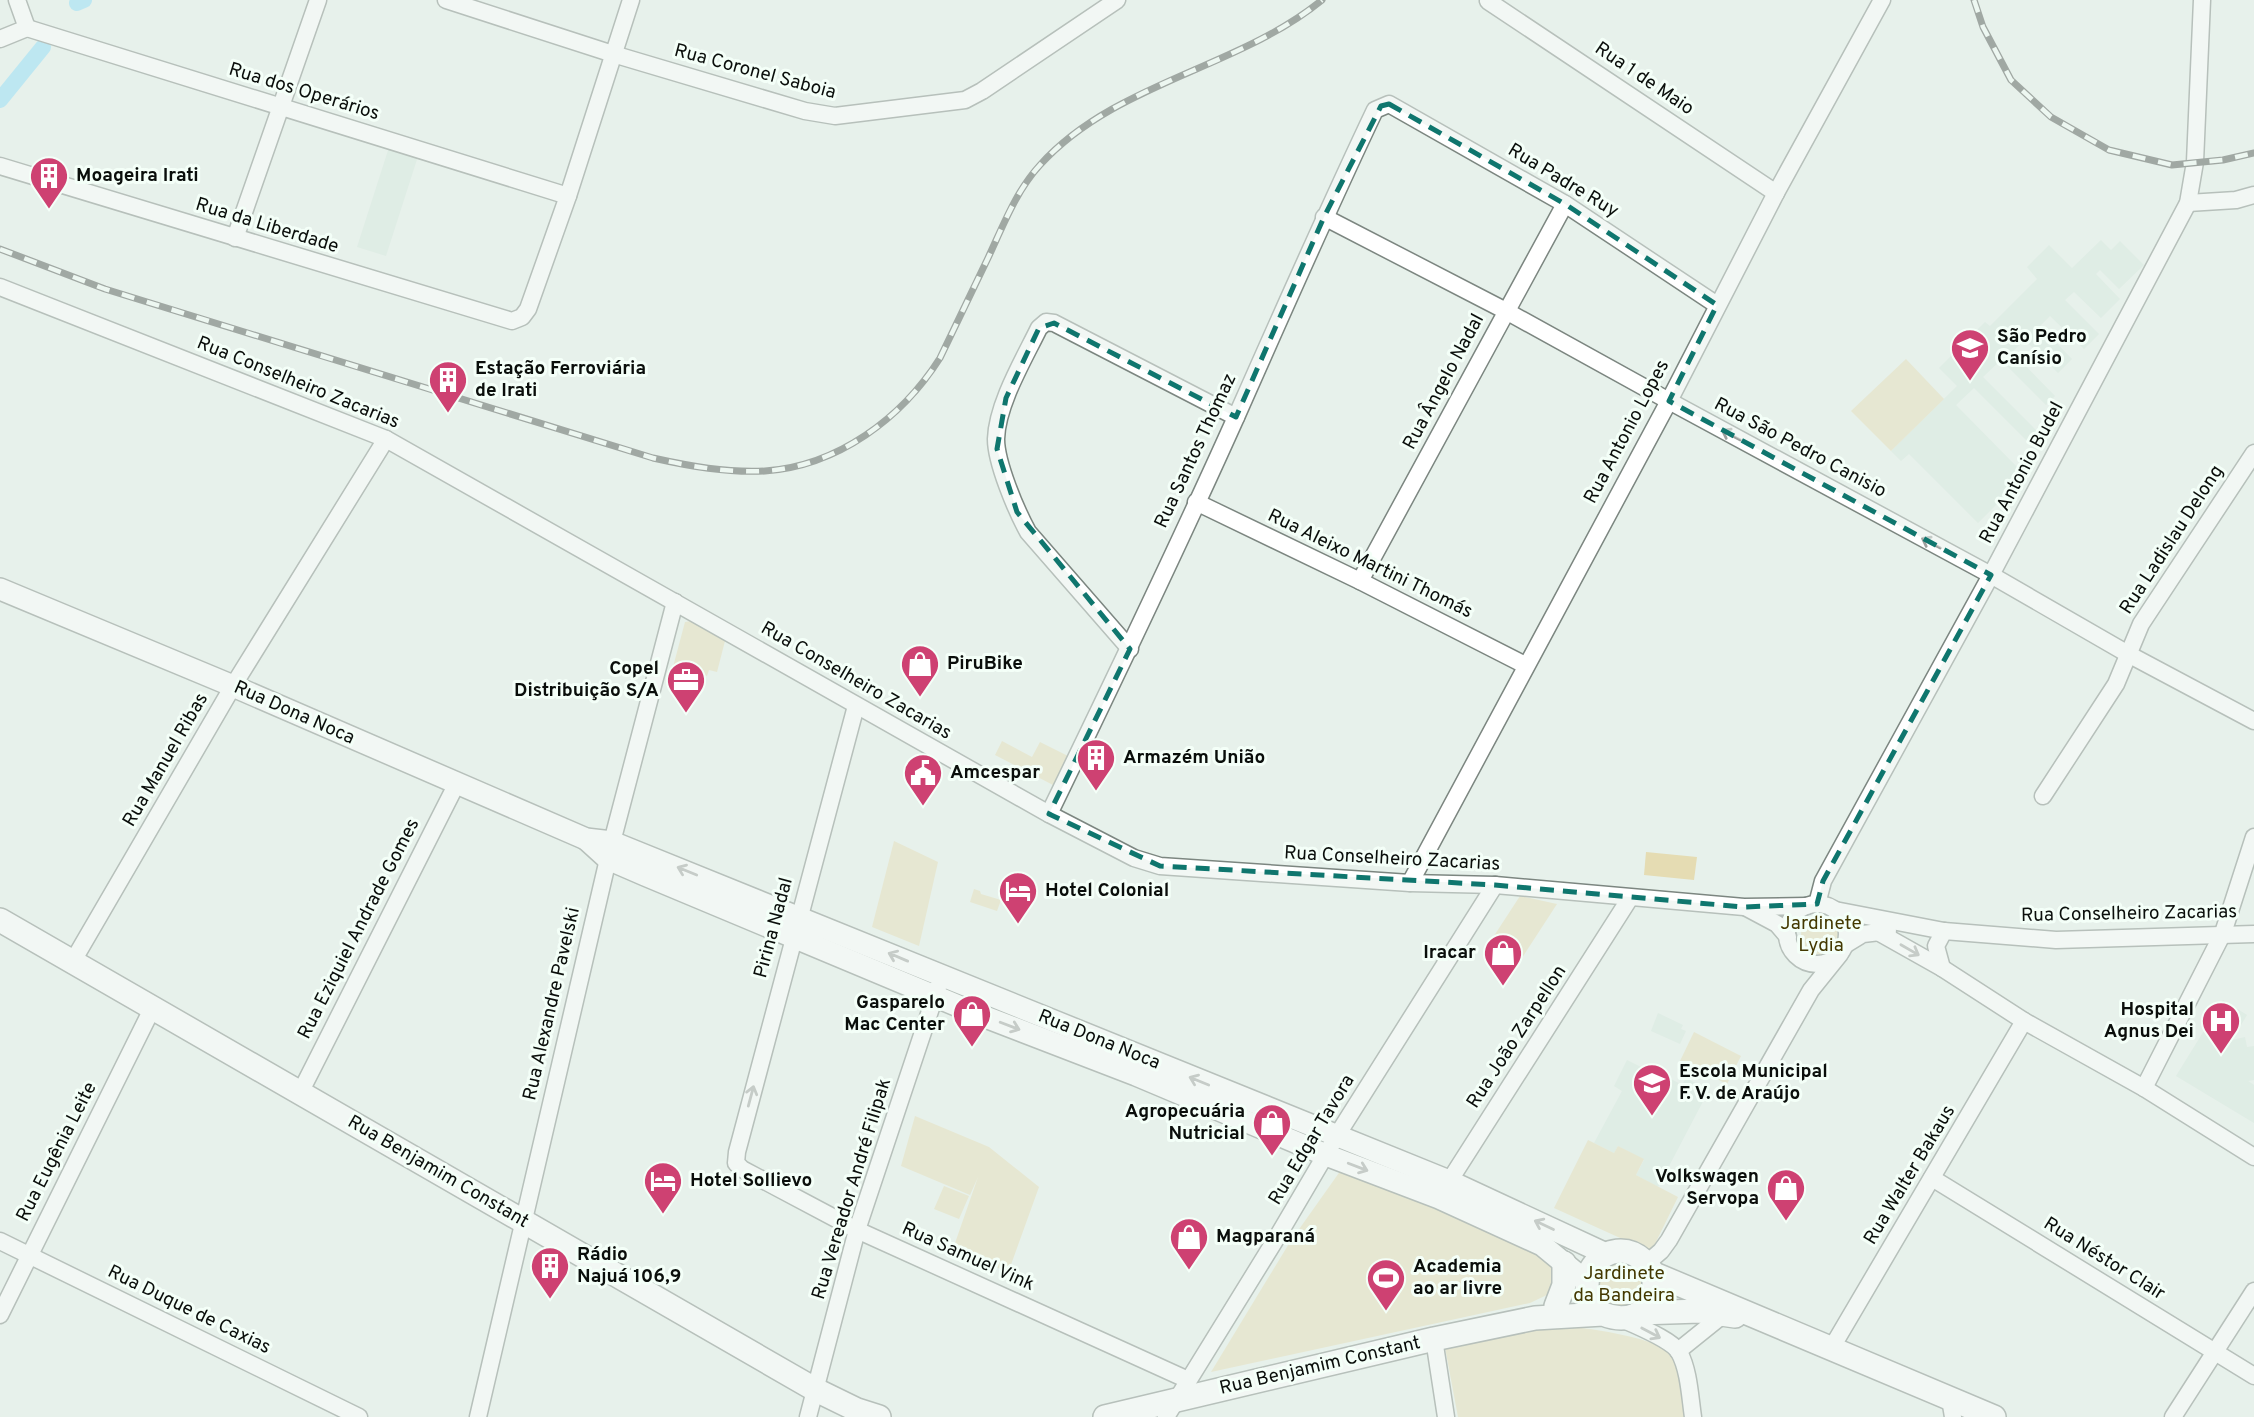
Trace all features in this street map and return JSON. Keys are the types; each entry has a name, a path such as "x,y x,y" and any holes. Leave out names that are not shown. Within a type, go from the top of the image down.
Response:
{"main road":[{"name":"Rua Benjamim Constant","path":"0,920 816,1390 857,1410 879,1417"},
{"path":"1650,1268 1654,1284 1653,1296 1647,1306 1621,1316 1595,1308 1587,1286 1590,1270 1597,1260 1606,1254 1628,1252 1670,1279 1831,1349 1951,1408 1994,1417"},
{"path":"1556,1306 1564,1285 1564,1263"},
{"name":"Rua Benjamim Constant","path":"1535,1318 1587,1286"},
{"name":"Rua Benjamim Constant","path":"1105,1417 1434,1339 1535,1318 1700,1311 1766,1322"}],"street":[{"path":"0,39 27,28 17,0"},
{"path":"235,238 318,0"},
{"name":"Rua Coronel Saboia","path":"446,0 613,54 805,111 835,116 965,100 1117,0"},
{"path":"568,196 631,0"},
{"name":"Rua Antonio Lopes","path":"1409,883 1669,401 1776,193 1882,0"},
{"name":"Rua Antonio Budel","path":"1812,905 2189,203 2195,162 2202,0"},
{"name":"Rua 1 de Maio","path":"1488,1 1776,193"},
{"name":"Rua dos Operários","path":"27,28 568,196"},
{"name":"Rua Padre Ruy","path":"1381,106 1389,104 1565,204 1717,305"},
{"name":"Rua Santos Thomaz","path":"1049,814 1130,649 1324,217 1375,110 1381,106"},
{"name":"Rua da Liberdade","path":"0,166 512,321 522,317 527,309 568,196"},
{"path":"2189,203 2236,200 2254,195"},
{"name":"Rua Ângelo Nadal","path":"1360,581 1565,204"},
{"name":"Rua São Pedro Canisio","path":"1324,217 1506,311 2254,721"},
{"name":"Rua Conselheiro Zacarias","path":"0,287 386,439 856,706 1049,814 1134,858 1160,866 1409,883 1495,885 1744,907 1812,905"},
{"path":"1130,649 1028,532 1017,512 997,449 996,436 1006,398 1039,328 1046,323 1054,323 1236,417"},
{"name":"Rua Manuel Ribas","path":"73,961 233,686 386,439"},
{"name":"Rua Ladislau Delong","path":"2043,796 2116,684 2141,624 2254,453"},
{"name":"Rua Aleixo Martini Thomás","path":"1196,502 1525,665"},
{"name":"Rua Dona Noca","path":"0,589 233,686 610,850 1331,1146 1606,1254"},
{"name":"Rua Alexandre Pavelski","path":"478,1417 610,850 675,602"},
{"name":"Pirina Nadal","path":"736,1163 796,926 856,706"},
{"name":"Rua Eziquiel Andrade Gomes","path":"300,1093 456,785"},
{"path":"2144,1088 2223,933 2254,837"},
{"name":"Rua Edgar Tavora","path":"1177,1399 1331,1146 1495,885"},
{"name":"Rua João Zarpellon","path":"1444,1190 1630,898"},
{"path":"1650,1268 1670,1240 1811,990 1842,950 1846,926 1835,910 1812,905 1792,918 1788,937 1790,947 1800,957 1813,964 1823,963 1842,950"},
{"name":"Rua Conselheiro Zacarias","path":"1744,907 1777,924 1788,937"},
{"name":"Rua Conselheiro Zacarias","path":"1835,910 1944,931 2056,940 2254,934"},
{"name":"Rua Conselheiro Zacarias","path":"1842,950 1863,934 1922,927"},
{"path":"1942,968 1936,946 1944,931"},
{"path":"1878,932 1942,968 2024,1021 2144,1088 2254,1157"},
{"path":"1800,957 1811,990"},
{"name":"Rua Vereador André Filipak","path":"808,1417 857,1230 939,985"},
{"name":"Rua Eugênia Leite","path":"0,1315 152,1009"},
{"name":"Rua Walter Bakaus","path":"1831,1349 2024,1021"},
{"name":"Rua Samuel Vink","path":"736,1163 742,1169 1177,1399"},
{"name":"Rua Néstor Clair","path":"1932,1178 2254,1376"},
{"name":"Rua Dona Noca","path":"1444,1190 1542,1245 1587,1286"},
{"name":"Rua Duque de Caxias","path":"0,1241 359,1417"},
{"path":"2173,1417 2254,1292"},
{"path":"1678,1351 1724,1314"},
{"path":"1621,1316 1678,1351 1685,1371 1693,1417"},
{"path":"1434,1339 1446,1417"}],"highlighted area":[{"path":"1389,104 1565,204 1717,305 1669,401 1991,575 1823,881 1817,904 1744,907 1495,885 1160,866 1049,814 1130,649 1017,512 997,449 1006,398 1039,328 1054,323 1236,417 1324,217 1381,106"}],"shaded area":[{"path":"391,141 420,150 386,256 357,247"},
{"name":"São Pedro Canísio","path":"2101,240 2111,250 2120,241 2144,265 2119,289 2100,270 2096,274 2120,299 2101,318 2074,292 2065,300 2099,334 2084,349 2050,316 2040,326 2072,359 2058,373 2025,340 2012,352 2055,396 2046,405 2001,360 1983,377 2038,432 2028,442 1974,388 1956,405 2020,470 2007,483 2012,489 1978,523 1909,454 1901,461 1891,451 1957,386 1939,368 1985,322 1990,326 2037,279 2027,267 2049,245 2072,268"},
{"name":"Hospital Agnus Dei","path":"2223,1000 2247,1015 2232,1040 2245,1037 2247,1047 2254,1046 2254,1080 2248,1081 2254,1085 2254,1123 2176,1076"},
{"path":"1658,1013 1683,1025 1681,1029 1686,1031 1680,1044 1651,1031"},
{"name":"Escola Municipal F. V. de Araújo","path":"1627,1060 1649,1071 1651,1068 1682,1085 1686,1078 1709,1090 1658,1187 1636,1175 1644,1160 1618,1146 1614,1153 1594,1143 1622,1091 1614,1086"}],"green space":[{"path":"1906,359 1944,399 1891,451 1851,411"},
{"path":"691,621 725,641 717,672 709,670 707,676 673,667 685,622"},
{"path":"1002,741 1032,757 1040,742 1068,756 1053,785 995,755"},
{"path":"894,841 938,862 919,946 872,927"},
{"path":"1646,852 1697,857 1694,880 1644,875"},
{"path":"974,889 1001,900 997,911 970,902"},
{"path":"1520,896 1557,904 1520,961 1490,942"},
{"name":"Jardinete Lydia","path":"1821,915 1835,921 1841,935 1835,949 1821,955 1807,949 1801,935 1807,921"},
{"path":"1694,1032 1741,1056 1727,1084 1680,1061"},
{"path":"915,1116 989,1147 1039,1187 1008,1273 954,1246 978,1177 970,1195 901,1166"},
{"path":"1588,1140 1614,1153 1618,1146 1644,1159 1636,1175 1678,1197 1651,1252 1554,1208"},
{"path":"1341,1170 1429,1205 1555,1261 1551,1293 1530,1303 1211,1372 1290,1242"},
{"path":"944,1186 969,1196 959,1219 934,1209"},
{"name":"Jardinete da Bandeira","path":"1613,1261 1643,1267 1648,1298 1619,1311 1601,1299 1600,1278"},
{"path":"1559,1325 1641,1339 1669,1351 1678,1365 1689,1417 1458,1417 1444,1342"}],"waterway":[{"path":"77,3 84,0"},
{"path":"0,100 43,47"}],"railway":[{"path":"0,249 105,289 653,458 737,471 792,467 818,460 866,435 887,419 925,380 940,358 1017,197 1031,175 1070,137 1104,114 1140,95 1253,43 1322,0"},
{"path":"1974,0 1983,27 2011,80 2051,117 2109,150 2172,165 2223,160 2254,153"}],"place":[{"name":"Moageira Irati","path":"49,210"},
{"name":"São Pedro Canísio","path":"1970,382"},
{"name":"Estação Ferroviária de Irati","path":"448,414"},
{"name":"PiruBike","path":"920,698"},
{"name":"Copel Distribuição S/A","path":"686,714"},
{"name":"Armazém União","path":"1096,792"},
{"name":"Amcespar","path":"923,807"},
{"name":"Hotel Colonial","path":"1018,925"},
{"name":"Iracar","path":"1503,987"},
{"name":"Gasparelo Mac Center","path":"972,1048"},
{"name":"Hospital Agnus Dei","path":"2221,1055"},
{"name":"Escola Municipal F. V. de Araújo","path":"1652,1117"},
{"name":"Agropecuária Nutricial","path":"1272,1157"},
{"name":"Hotel Sollievo","path":"663,1215"},
{"name":"Volkswagen Servopa","path":"1786,1222"},
{"name":"Magparaná","path":"1189,1271"},
{"name":"Rádio Najuá 106,9","path":"550,1300"},
{"name":"Academia ao ar livre","path":"1386,1312"}]}
